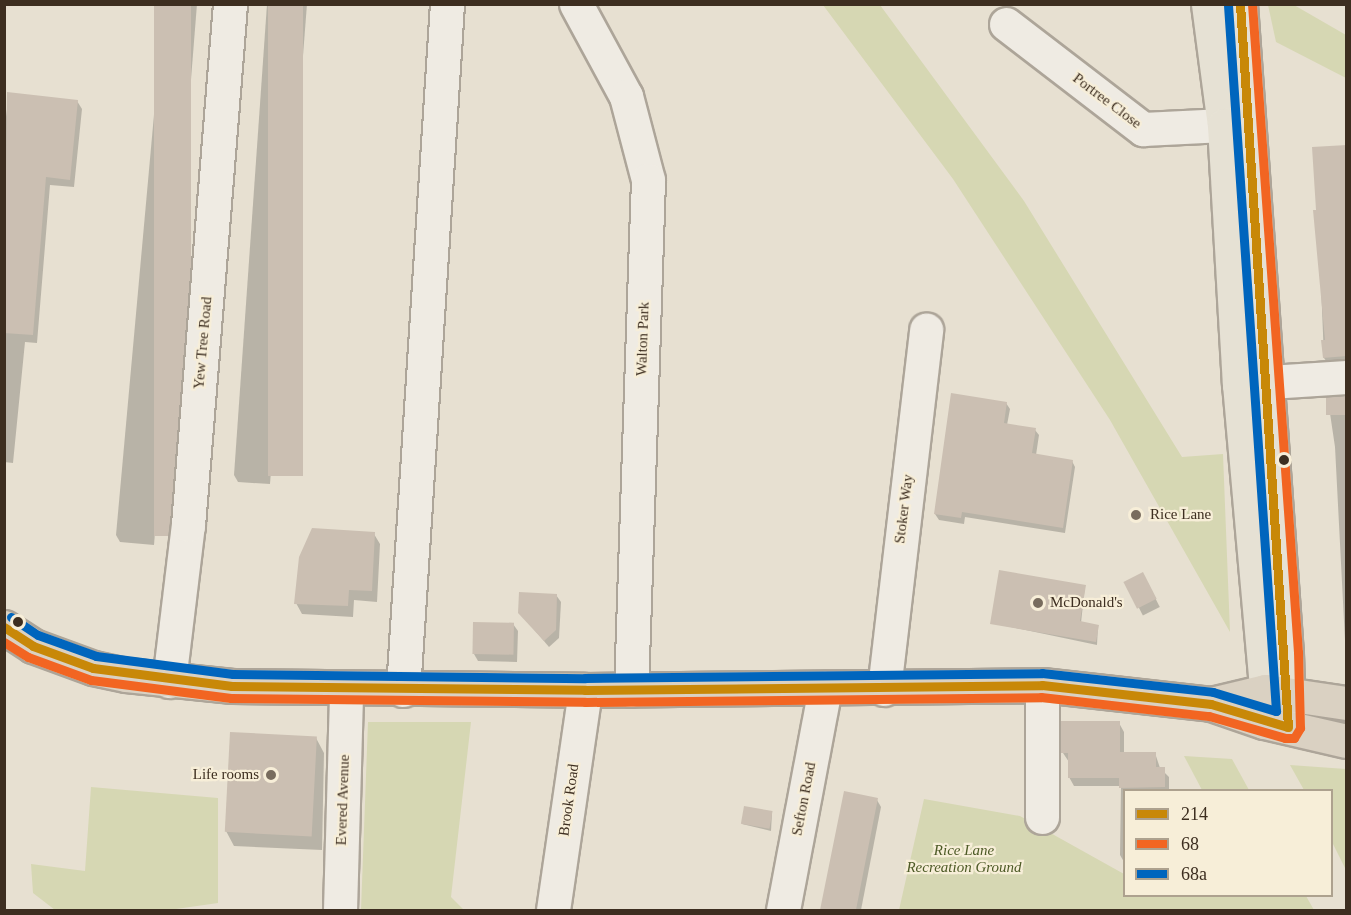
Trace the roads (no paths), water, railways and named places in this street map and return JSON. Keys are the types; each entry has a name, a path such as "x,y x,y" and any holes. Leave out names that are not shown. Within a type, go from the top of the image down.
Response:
{"highway":[{"path":"4,627 33,645 82,664 169,681 346,690 884,689 1042,685 1254,707 1347,703"},
{"path":"1254,707 1347,741"}],"main road":[{"path":"1208,4 1253,383"},
{"path":"1240,4 1253,383 1254,707"}],"street":[{"name":"Yew Tree Road","path":"169,681 188,525 230,4"},
{"path":"404,690 447,4"},
{"name":"Walton Park","path":"576,4 626,96 648,180 631,690"},
{"name":"Portree Close","path":"1006,24 1143,129 1224,124"},
{"name":"Stoker Way","path":"884,689 926,329"},
{"path":"1253,383 1347,377"},
{"path":"1042,685 1042,817"},
{"name":"Sefton Road","path":"783,910 825,688"},
{"name":"Evered Avenue","path":"340,910 346,690"},
{"name":"Brook Road","path":"554,910 585,690"}],"place":[{"name":"Rice Lane","path":"1136,515"},
{"name":"McDonald's","path":"1038,603"},
{"name":"Life rooms","path":"271,775"}],"park label":[{"name":"Rice Lane Recreation Ground","path":"964,858"}]}
